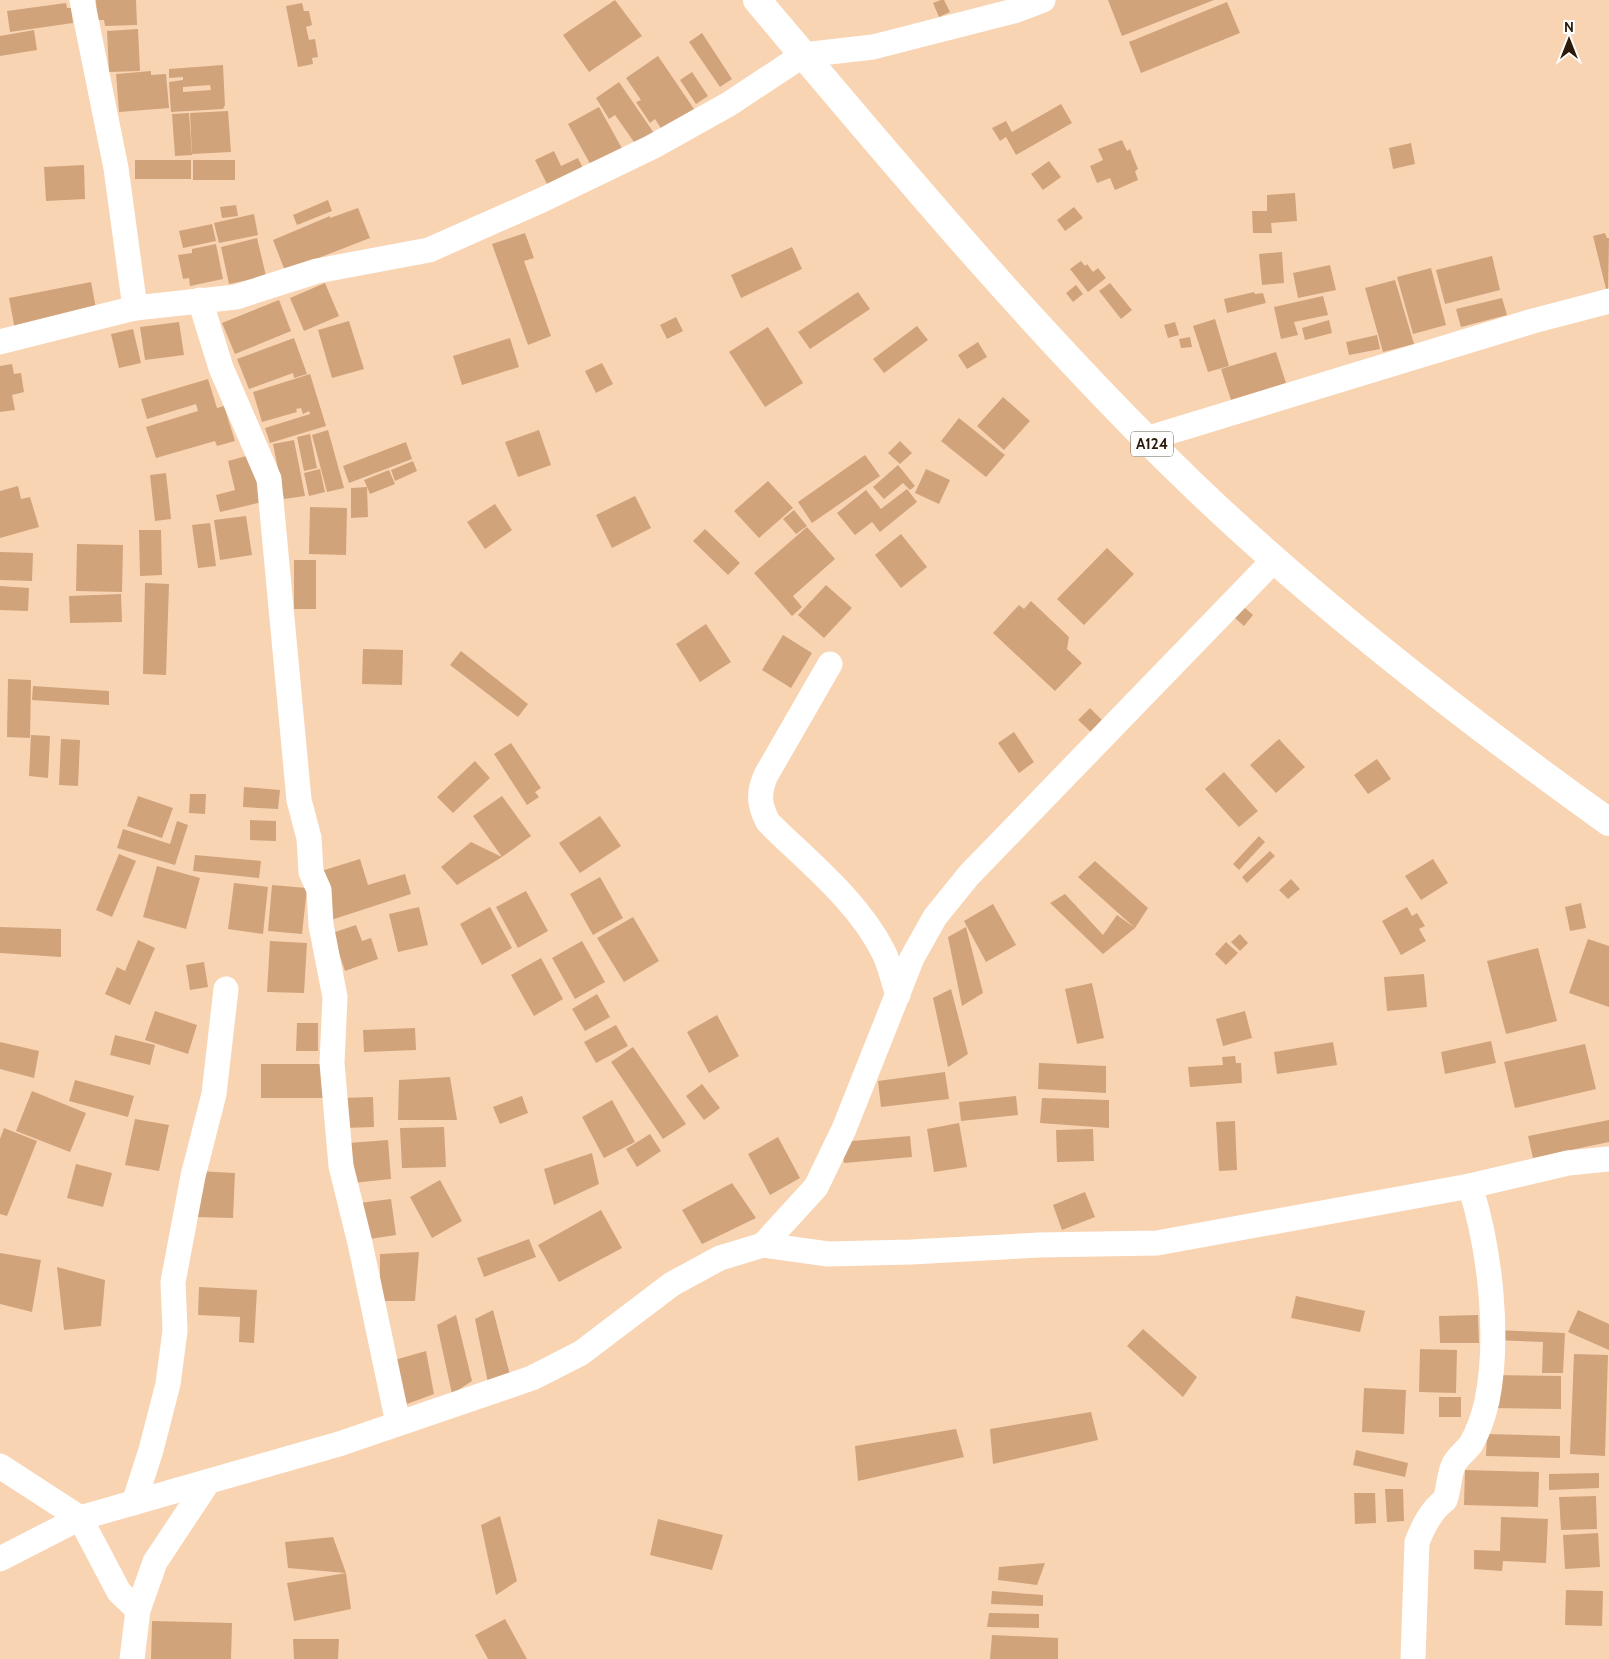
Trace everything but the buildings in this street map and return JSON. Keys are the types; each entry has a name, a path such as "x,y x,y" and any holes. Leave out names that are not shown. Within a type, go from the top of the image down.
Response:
{"highway":[{"name":"A124","path":"757,0 804,55 814,70 1022,308 1146,439 1274,560 1500,744 1609,822"}],"street":[{"path":"82,0 116,168 135,308"},
{"path":"0,342 135,308 236,297 317,271 429,250 542,200 652,146 729,104 804,55 873,48 1014,11 1043,0"},
{"path":"200,300 221,368 269,479 299,800 309,838 311,872 319,890 321,925 335,997 332,1063 341,1166 360,1243 398,1423"},
{"path":"1146,439 1533,321 1609,301"},
{"path":"763,1245 816,1187 844,1129 912,958 935,917 969,875 1274,560"},
{"path":"830,664 766,775 760,787 759,798 762,811 768,822 851,904 870,928 885,953 898,995"},
{"path":"134,1503 168,1384 175,1331 172,1282 193,1176 214,1094 226,989"},
{"path":"0,1558 80,1518 339,1444 532,1378 581,1353 672,1284 720,1258 763,1245 828,1254 911,1252 1039,1245 1157,1243 1470,1186 1568,1163 1609,1159"},
{"path":"1413,1659 1417,1542 1432,1514 1445,1500 1452,1466 1461,1453 1470,1446 1486,1401 1492,1350 1488,1260 1479,1214 1470,1186"},
{"path":"0,1466 80,1518 119,1592 138,1610"},
{"path":"132,1659 138,1610 155,1562 208,1482"}]}
